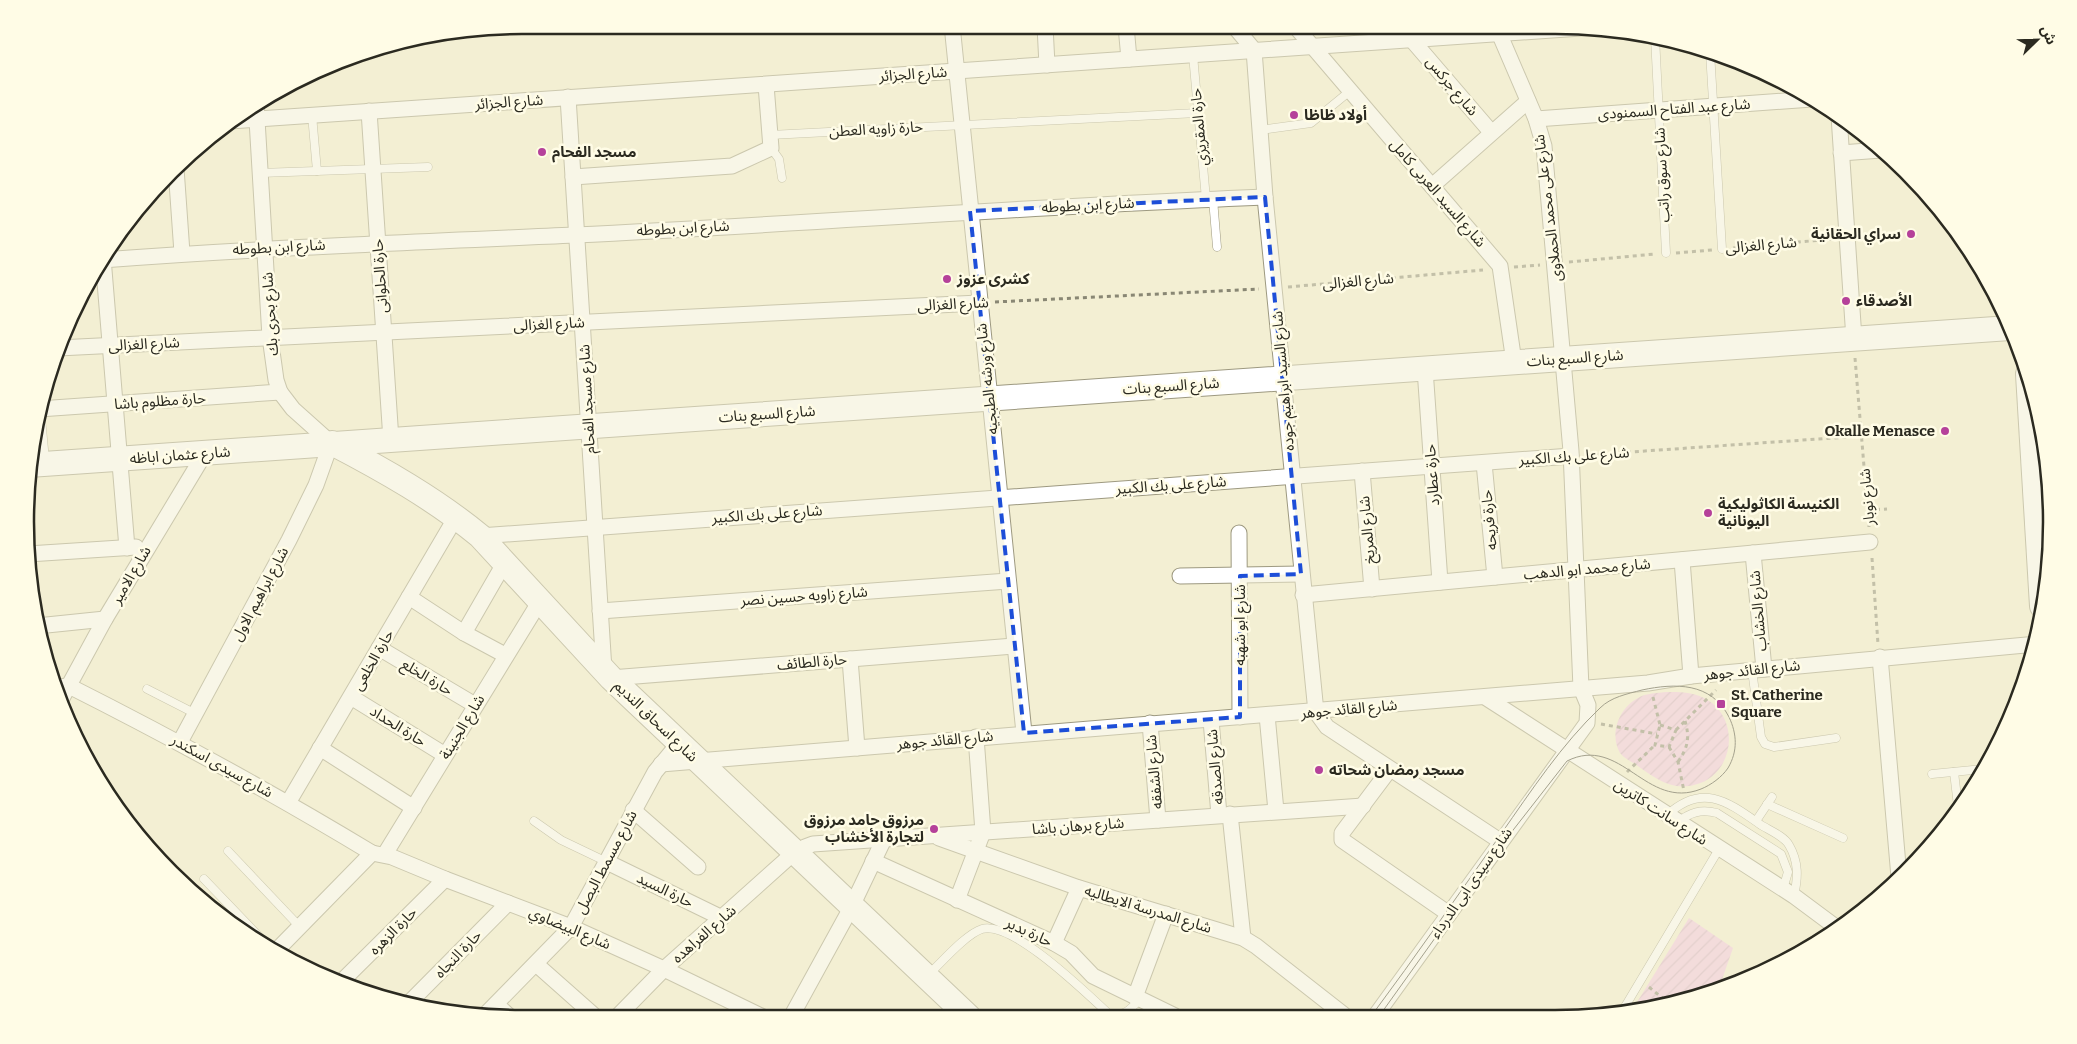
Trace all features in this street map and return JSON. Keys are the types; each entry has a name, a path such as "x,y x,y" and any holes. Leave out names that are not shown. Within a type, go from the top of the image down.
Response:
{"main road":[{"name":"شارع السبع بنات","path":"331,443 2003,328"},
{"path":"2030,410 2040,574"},
{"name":"شارع عثمان اباظه","path":"38,464 331,443"},
{"name":"شارع اسحاق النديم","path":"331,443 396,478 456,516 480,536 607,674 794,854 962,1010"}],"street":[{"name":"شارع ورشه الطبجيه","path":"953,34 1024,733"},
{"path":"1045,34 1047,65"},
{"path":"1127,34 1129,59"},
{"path":"1241,34 1254,50"},
{"name":"شارع السيد العربى كامل","path":"1301,34 1502,268"},
{"name":"شارع جركس","path":"1409,34 1491,132"},
{"name":"شارع الجزائر","path":"246,120 1412,40 1464,34"},
{"name":"شارع على محمد الحملاوى","path":"1500,34 1536,119 1544,146 1571,456 1581,688 1588,705 1587,723"},
{"name":"شارع السيد ابراهيم جوده","path":"1254,50 1265,197 1316,712"},
{"path":"766,84 770,141"},
{"name":"شارع مسجد الفحام","path":"568,98 594,526 607,674"},
{"name":"شارع عبد الفتاح السمنودى","path":"1536,119 1800,100"},
{"path":"1432,186 1528,101"},
{"name":"حارة الحلوانى","path":"369,111 390,440"},
{"name":"شارع بحرى بك","path":"257,112 270,338 276,380 280,392 292,410 331,443"},
{"path":"1840,126 1854,339"},
{"name":"حارة زاويه العطن","path":"573,177 732,166 770,141"},
{"path":"1841,153 1872,151"},
{"path":"177,177 182,253"},
{"name":"شارع ابن بطوطه","path":"111,258 377,242 576,234 970,211 1265,197"},
{"path":"1502,268 1514,362"},
{"path":"103,272 127,548"},
{"name":"شارع الغزالى","path":"66,348 979,303"},
{"name":"حارة عطارد","path":"1424,369 1440,582"},
{"name":"حارة مظلوم باشا","path":"47,408 280,392"},
{"name":"شارع ابراهيم الاول","path":"180,742 316,485 331,443"},
{"name":"شارع الامير","path":"62,685 105,619 205,453"},
{"name":"شارع على بك الكبير","path":"480,536 594,526 1571,456"},
{"name":"حارة فريحه","path":"1484,462 1495,577"},
{"name":"شارع المريخ","path":"1362,471 1372,589"},
{"name":"حارة الخلعى","path":"288,803 456,516"},
{"name":"شارع ابو شهبه","path":"1239,533 1240,717"},
{"name":"شارع محمد ابو الدهب","path":"1303,595 1870,542"},
{"path":"35,554 148,546"},
{"name":"شارع الخشاب","path":"1752,670 1753,553"},
{"path":"1682,560 1691,676"},
{"path":"464,633 505,562"},
{"path":"1180,576 1301,574"},
{"name":"شارع زاويه حسين نصر","path":"600,611 1008,581"},
{"path":"409,597 464,633 505,655"},
{"name":"شارع الجنينة","path":"279,946 378,854 414,808 505,655 540,601"},
{"path":"45,625 105,619"},
{"name":"شارع القائد جوهر","path":"661,764 1024,733 1316,712 1648,683 1691,676 2028,645"},
{"name":"حارة الطائف","path":"607,674 850,659 1014,646"},
{"name":"حارة الخلع","path":"379,648 475,705"},
{"path":"1880,657 1898,869"},
{"path":"850,659 857,748"},
{"name":"شارع سيدى اسكندر","path":"63,686 180,742 378,854"},
{"name":"حارة الحداد","path":"351,697 445,755"},
{"name":"شارع سانت كاترين","path":"1485,697 1672,820 1788,893 1831,924"},
{"path":"1316,712 1327,727 1500,841"},
{"path":"1267,715 1276,811"},
{"name":"شارع الصدقه","path":"1211,720 1243,938"},
{"name":"شارع الشفقه","path":"1150,723 1158,820"},
{"name":"شارع سيدى ابى الدرداء","path":"1380,1010 1587,723"},
{"path":"957,900 983,832 976,738"},
{"name":"شارع مسمط البصل","path":"491,1009 571,927 633,810 661,764 679,743"},
{"path":"320,748 414,808"},
{"path":"1390,769 1342,833 1342,840 1449,914"},
{"name":"شارع برهان باشا","path":"794,854 813,844 1363,806"},
{"path":"633,810 698,867"},
{"name":"شارع المدرسة الايطاليه","path":"933,836 1080,888 1243,938 1256,946 1336,1010"},
{"path":"795,1010 852,906 884,839"},
{"name":"شارع البيضاوي","path":"378,854 571,927 749,1010"},
{"name":"شارع الفراهده","path":"624,1010 664,969 794,854"},
{"name":"حارة بدير","path":"873,861 1054,943 1072,953 1093,976 1163,1010"},
{"name":"حارة السيد","path":"607,862 722,918"},
{"name":"حارة الزهره","path":"346,977 445,880"},
{"path":"1054,943 1080,888"},
{"name":"حارة النجاه","path":"414,998 508,903"},
{"path":"1138,998 1166,914"},
{"path":"536,964 588,1010"},
{"path":"496,1004 502,1009"}],"lane":[{"name":"شارع سوق راتب","path":"1655,44 1666,253"},
{"name":"حارة المقريزي","path":"1192,55 1197,113 1217,247"},
{"path":"1710,59 1722,249"},
{"path":"1260,130 1311,123 1350,91"},
{"name":"حارة زاويه العطن","path":"770,141 962,125 1197,113"},
{"path":"312,115 317,171"},
{"path":"770,141 779,159 782,178"},
{"path":"260,173 428,167"},
{"path":"1752,670 1761,737 1765,744 1774,747 1836,738"},
{"path":"147,689 196,714"},
{"path":"1932,774 1976,770"},
{"path":"1954,772 1957,798"},
{"path":"1672,820 1678,805 1687,801 1708,797 1724,800 1788,842 1796,859 1798,878 1788,893"},
{"path":"1756,821 1769,800 1843,838"},
{"path":"1672,820 1695,811 1706,810 1717,813 1781,854 1788,872 1788,893"},
{"path":"534,821 561,840 607,862"},
{"path":"1626,1005 1719,849"},
{"path":"228,851 300,927"},
{"path":"204,879 251,928"},
{"path":"926,976 972,936 982,929 994,928 1020,941 1047,959 1105,1010"},
{"path":"1128,1010 1138,998"}],"path":[{"name":"شارع الغزالى","path":"979,303 1274,288 1847,237"},
{"name":"شارع نوبار","path":"1854,339 1880,657"},
{"name":"شارع على بك الكبير","path":"1571,456 1862,436"},
{"path":"1868,510 1887,509"},
{"path":"1669,747 1676,730 1705,698 1752,670"},
{"path":"1618,785 1633,763 1654,745 1660,725 1648,683"},
{"path":"1678,762 1688,743 1689,734 1685,720"},
{"path":"1587,723 1657,734"},
{"path":"1660,725 1676,730"},
{"path":"1654,745 1669,747"},
{"path":"1669,747 1678,762 1687,801"},
{"path":"1640,980 1663,998"}],"highlighted area":[{"path":"1265,197 1301,574 1240,576 1240,717 1024,733 970,211"}],"shaded area":[{"path":"1667,692 1690,693 1704,698 1716,707 1724,718 1729,745 1725,759 1718,770 1708,779 1694,785 1678,786 1663,782 1625,758 1617,746 1615,738 1618,722 1631,702 1641,696"},
{"path":"1689,918 1733,948 1722,980 1681,994 1636,1003"}],"tram line":[{"path":"1376,1010 1548,768 1586,722 1604,704 1642,690 1679,686 1702,691 1721,706 1729,717 1734,730 1734,755 1723,775 1701,789 1682,793 1664,790 1603,757 1586,755 1567,761 1503,843 1384,1010"}],"place":[{"name":"أولاد ظاظا","path":"1294,115"},
{"name":"مسجد الفحام","path":"542,152"},
{"name":"سراي الحقانية","path":"1911,234"},
{"name":"كشرى عزوز","path":"947,279"},
{"name":"الأصدقاء","path":"1846,301"},
{"name":"Okalle Menasce","path":"1945,431"},
{"name":"الكنيسة الكاثوليكية اليونانية","path":"1708,513"},
{"name":"St. Catherine Square","path":"1721,704"},
{"name":"مسجد رمضان شحاته","path":"1319,770"},
{"name":"مرزوق حامد مرزوق لتجارة الأخشاب","path":"934,829"}]}
